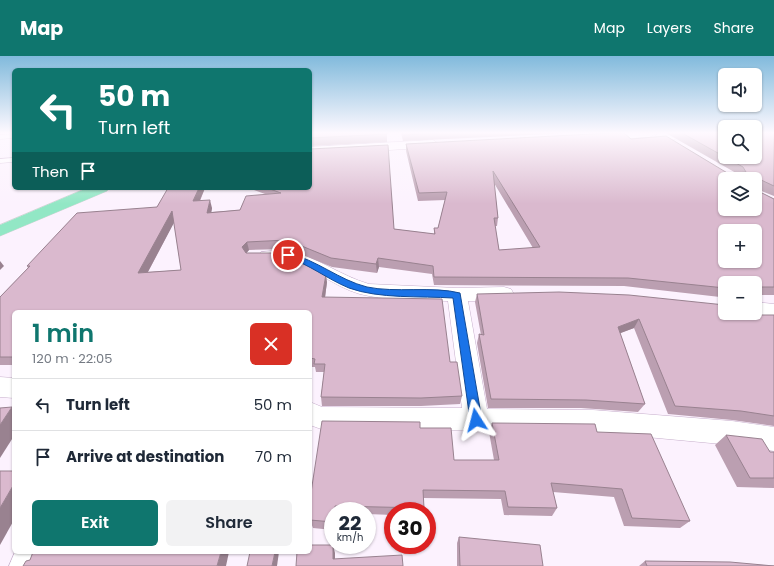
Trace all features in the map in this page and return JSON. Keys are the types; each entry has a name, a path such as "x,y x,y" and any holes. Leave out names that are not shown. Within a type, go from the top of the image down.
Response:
{"main road":[{"path":"0,221 75,190"},
{"path":"0,231 96,190"}],"street":[{"path":"256,256 288,255 304,260 351,285 369,290 457,295 518,294"},
{"path":"457,295 476,420"},
{"path":"762,310 774,311"},
{"path":"0,387 12,388"},
{"path":"312,414 321,418 380,417 593,421 732,433 774,439"},
{"path":"25,566 31,554"}],"lane":[{"path":"0,161 12,160"}],"building":[{"path":"312,157 389,157 394,229 435,234 434,228 438,228 447,192 419,193 409,157 700,157 726,172 718,172 718,216 762,216 762,193 774,199 774,287 762,287 762,276 718,276 718,287 628,278 434,277 433,266 378,258 376,264 331,258 287,240 247,242 242,247 246,253 281,253 294,256 326,274 322,297 442,299 450,362 457,362 462,396 421,398 321,397 325,364 314,364 315,359 312,358 312,310 12,310 12,357 0,357 0,297 77,213 157,207 167,190 198,190 193,201 210,200 207,213 240,210 246,196 281,193 273,190 312,190","holes":["493,171 540,247 499,250 494,218 498,218","172,211 181,270 138,273"]},
{"path":"762,157 774,157 774,186 762,180 762,172 746,172 743,167 738,164 762,164"},
{"path":"559,292 629,295 718,304 718,320 762,320 762,315 774,315 774,416 741,411 675,406 639,319 618,327 645,404 586,400 491,399 479,334 484,335 477,294"},
{"path":"12,407 0,425 0,408"},
{"path":"322,421 420,422 420,428 451,428 454,460 499,460 492,423 595,424 597,432 651,434 690,521 632,518 622,489 551,483 557,508 508,507 505,491 423,490 424,502 384,502 384,507 376,507 376,502 324,502 324,521 312,520 312,486"},
{"path":"726,435 762,439 770,452 774,452 774,478 750,478"},
{"path":"0,471 12,471 12,487 0,508"},
{"path":"459,537 540,545 543,566 460,566"},
{"path":"312,545 324,545 324,554 333,554 333,559 402,555 403,566 296,566 297,554 312,554"},
{"path":"32,554 220,554 217,566 23,566 26,561 30,560"},
{"path":"250,554 275,554 272,566 247,566"},
{"path":"645,561 730,562 774,566 647,566"}],"route":[{"path":"288,255 304,260 351,285 369,290 457,295 476,420"}]}
